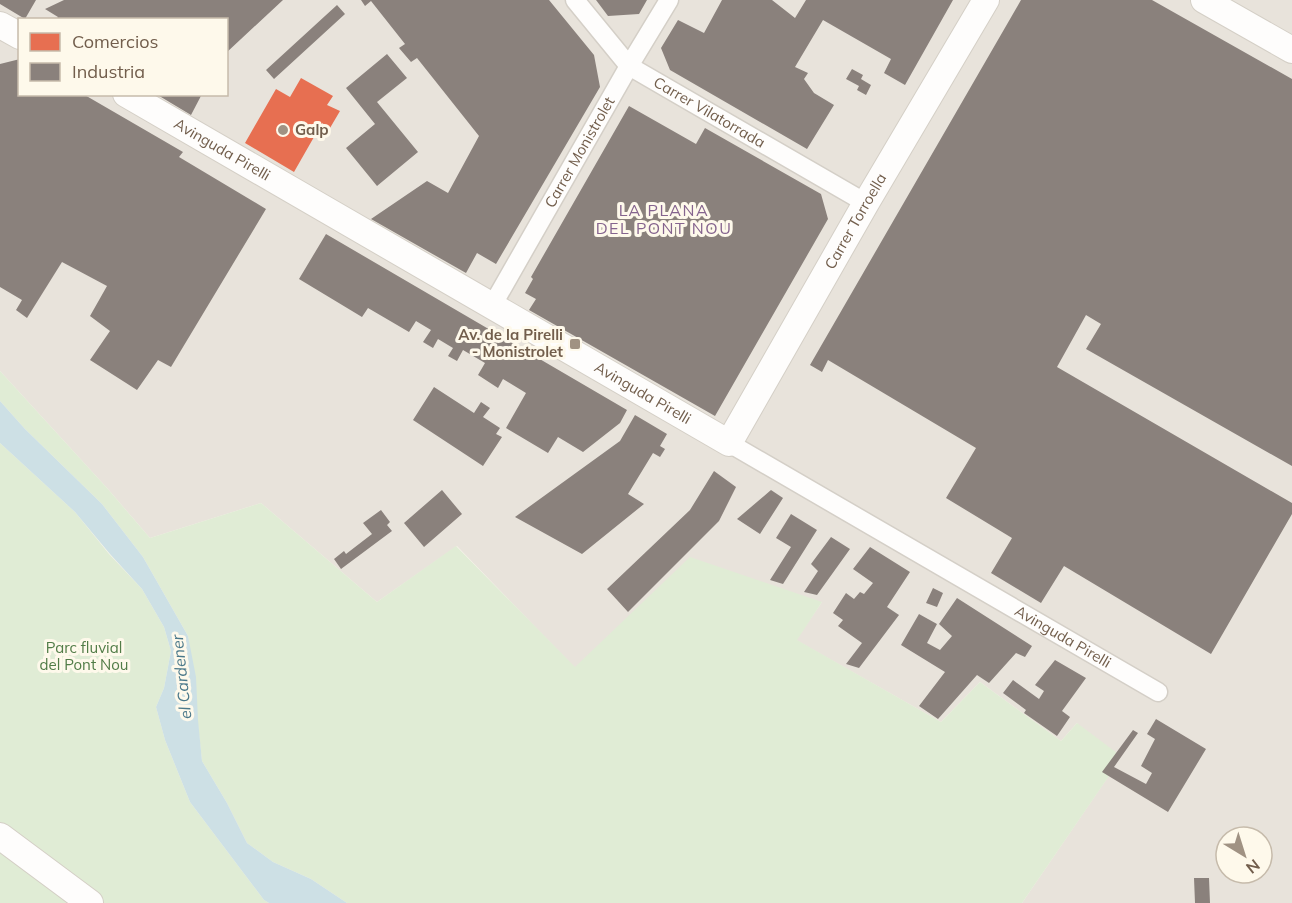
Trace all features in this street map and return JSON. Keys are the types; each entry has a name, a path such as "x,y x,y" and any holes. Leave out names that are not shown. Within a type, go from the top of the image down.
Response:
{"street":[{"name":"Carrer Vilatorrada","path":"575,0 629,66 866,203"},
{"name":"Carrer Monistrolet","path":"492,306 669,0"},
{"name":"Carrer Torroella","path":"729,443 866,203 986,0"},
{"path":"1204,0 1292,50"},
{"path":"0,26 18,35"},
{"name":"Avinguda Pirelli","path":"129,96 1158,692"},
{"path":"0,836 90,903"}],"shaded area":[{"path":"0,0 1292,0 1292,903 1022,903 1108,777 1102,772 1077,723 1061,741 980,682 941,722 796,640 822,602 575,668 457,546 377,602 261,503 150,538 0,371"}],"green space":[{"path":"0,371 150,538 261,503 377,602 456,546 575,667 690,557 822,602 797,640 941,722 980,682 1061,741 1077,723 1117,753 1103,772 1109,776 1022,903 347,903 311,879 273,862 247,843 202,761 188,636 143,557 102,504 25,429 0,401"},
{"name":"Parc fluvial del Pont Nou","path":"0,443 75,512 109,554 142,589 164,627 171,651 164,688 156,707 165,740 190,802 264,900 269,903 0,903"}],"water":[{"name":"el Cardener","path":"0,401 25,429 102,504 143,557 188,636 196,677 202,761 247,843 273,862 311,879 347,903 269,903 264,900 190,802 165,740 156,707 164,688 171,651 164,627 142,589 75,512 0,443"}],"building: Comercios":[{"path":"301,78 333,96 327,105 340,111 330,128 322,123 294,172 245,143 276,89 290,97"}],"building: Industria":[{"path":"0,0 36,0 26,18 0,4"},
{"path":"64,0 283,0 228,51 228,18 57,18 45,9"},
{"path":"361,0 549,0 594,55 600,87 496,264 477,253 466,273 371,219 427,181 448,193 479,136 417,58 411,62 399,48 405,44 371,1 365,6"},
{"path":"596,0 647,0 639,14 608,16"},
{"path":"722,0 772,0 795,18 806,0 953,0 905,85 884,73 891,59 823,20 795,67 808,73 804,79 814,93 834,105 807,149 670,70 661,48 678,20 704,33"},
{"path":"1021,0 1152,0 1292,79 1292,466 1086,349 1101,324 1086,315 1057,367 1292,503 1292,514 1211,654 1064,566 1041,603 991,573 1012,538 946,498 976,448 828,360 822,372 810,365"},
{"path":"337,5 345,14 274,79 266,70"},
{"path":"387,54 407,78 377,102 418,152 377,186 346,148 375,124 346,88"},
{"path":"18,60 18,96 86,96 183,152 179,157 266,209 171,367 158,360 137,390 90,360 110,331 90,316 107,286 62,262 27,318 16,310 22,300 0,287 0,64"},
{"path":"852,69 863,75 861,79 871,85 866,95 857,90 859,86 846,79"},
{"path":"159,96 201,96 191,115"},
{"path":"629,106 696,144 705,128 821,194 828,219 715,416 529,310 536,299 525,293 533,279 531,277"},
{"path":"326,234 627,410 620,423 583,452 558,437 548,453 506,428 526,393 503,379 498,388 478,375 485,363 463,350 457,361 448,356 453,348 438,339 433,348 423,342 431,330 416,321 409,332 368,308 362,317 299,279"},
{"path":"434,387 474,413 481,402 490,408 483,417 500,428 496,434 502,437 483,466 413,420"},
{"path":"635,415 667,434 660,446 665,449 660,457 653,453 628,494 644,504 582,554 515,517 620,441"},
{"path":"714,471 736,487 719,521 628,612 607,589 690,510"},
{"path":"442,490 462,514 424,547 404,523"},
{"path":"771,490 783,498 760,534 737,519"},
{"path":"381,510 390,522 387,525 392,531 341,569 334,559 344,551 346,554 372,534 363,523"},
{"path":"791,514 817,530 783,584 770,580 791,547 776,538"},
{"path":"831,537 850,549 817,595 804,592 818,571 811,564"},
{"path":"870,547 910,572 887,607 899,615 859,668 846,664 862,643 838,626 843,620 833,613 846,593 854,599 860,592 864,594 873,583 853,569"},
{"path":"933,588 943,593 937,607 926,603"},
{"path":"957,598 1032,646 1025,657 1016,653 989,683 977,675 938,719 919,706 945,672 901,645 919,614 937,624 927,643 940,650 952,636 939,624"},
{"path":"1055,660 1086,678 1062,711 1070,717 1057,736 1024,713 1026,710 1003,693 1013,680 1039,699 1044,691 1035,685"},
{"path":"1156,719 1206,749 1168,812 1102,772 1133,730 1138,733 1114,767 1146,784 1152,773 1141,766 1155,739 1147,734"},
{"path":"1194,878 1209,878 1210,903 1195,903"}],"place":[{"name":"Galp","path":"283,130"},
{"name":"Av. de la Pirelli - Monistrolet","path":"575,344"}],"district":[{"name":"LA PLANA DEL PONT NOU","path":"664,219"}]}
